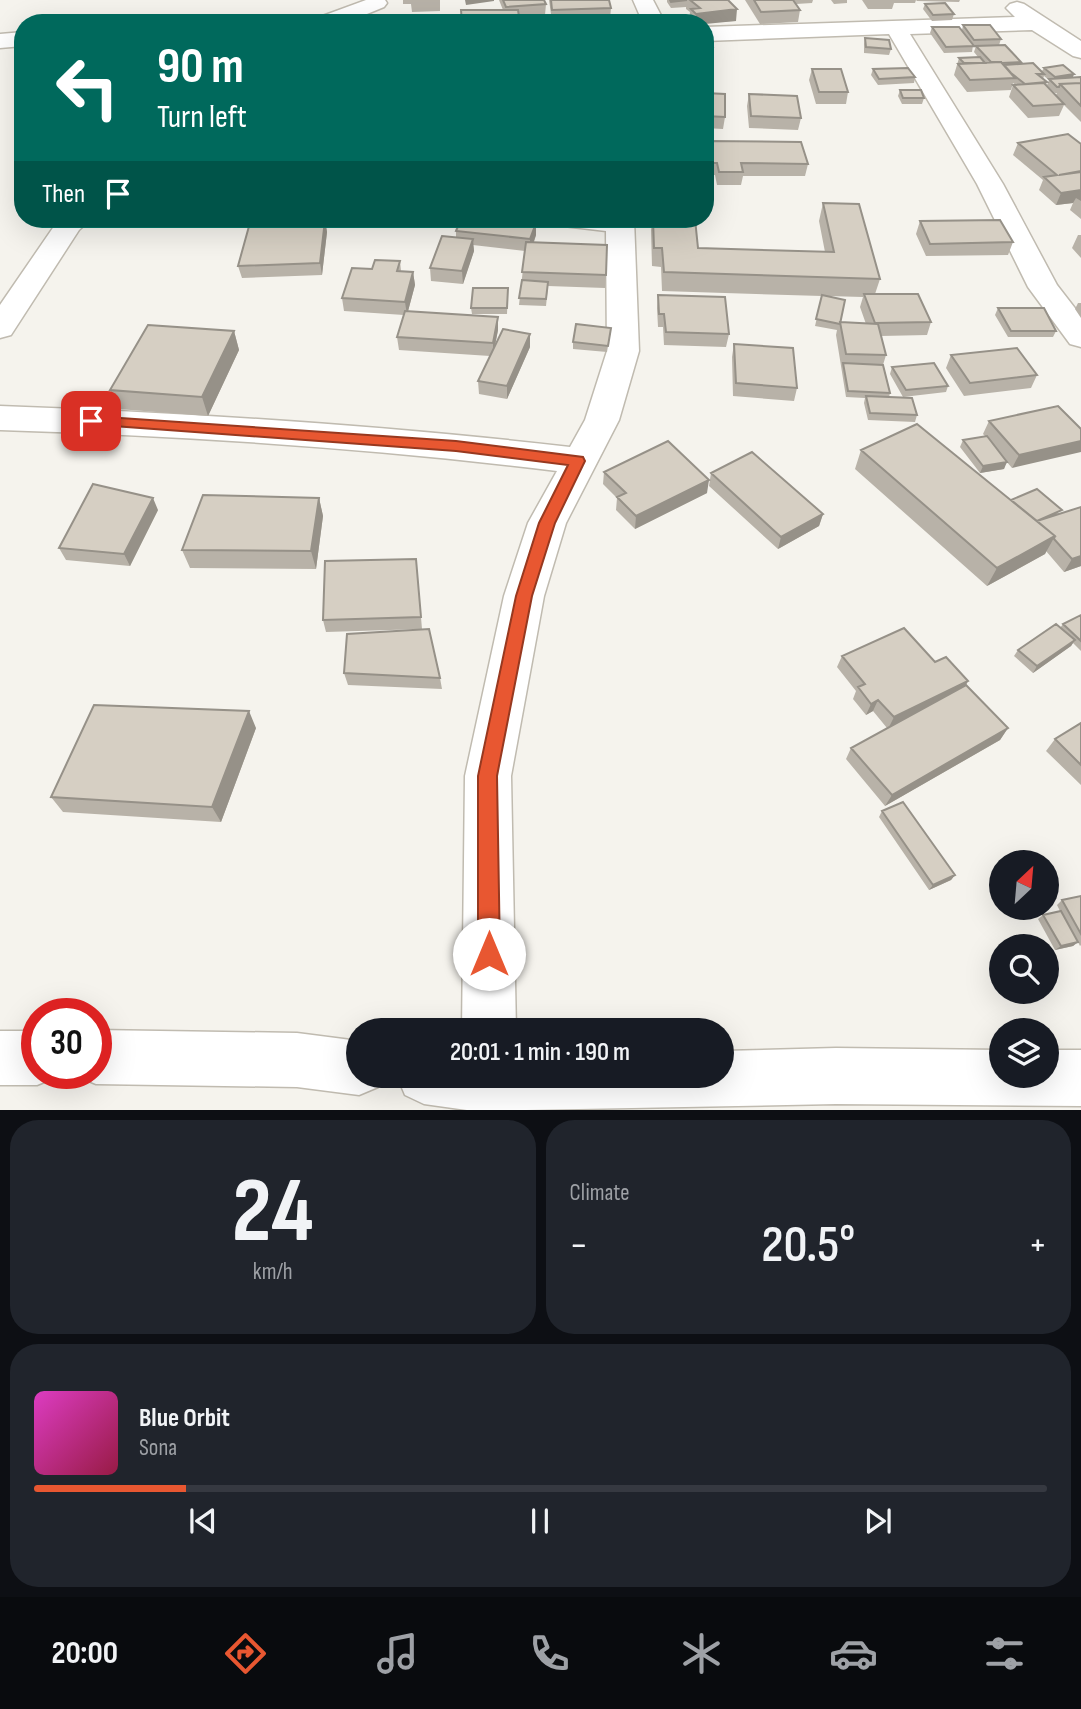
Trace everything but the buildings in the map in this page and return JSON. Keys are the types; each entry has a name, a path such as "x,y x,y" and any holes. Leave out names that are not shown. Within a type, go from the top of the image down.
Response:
{"street":[{"path":"1007,0 1036,23 1081,51"},
{"path":"348,14 377,3"},
{"path":"714,34 897,30 1036,23"},
{"path":"897,30 990,184 1043,287 1081,337"},
{"path":"0,328 67,228"},
{"path":"489,1018 488,776 524,596 547,523 602,420 623,351 620,228"},
{"path":"0,418 115,422 456,446 578,461"},
{"path":"112,1057 297,1060 346,1066"},
{"path":"0,1058 21,1058"},
{"path":"489,1090 836,1076 1081,1078"}],"route":[{"path":"91,421 456,446 578,461 547,523 524,596 488,776 489,954"}]}
